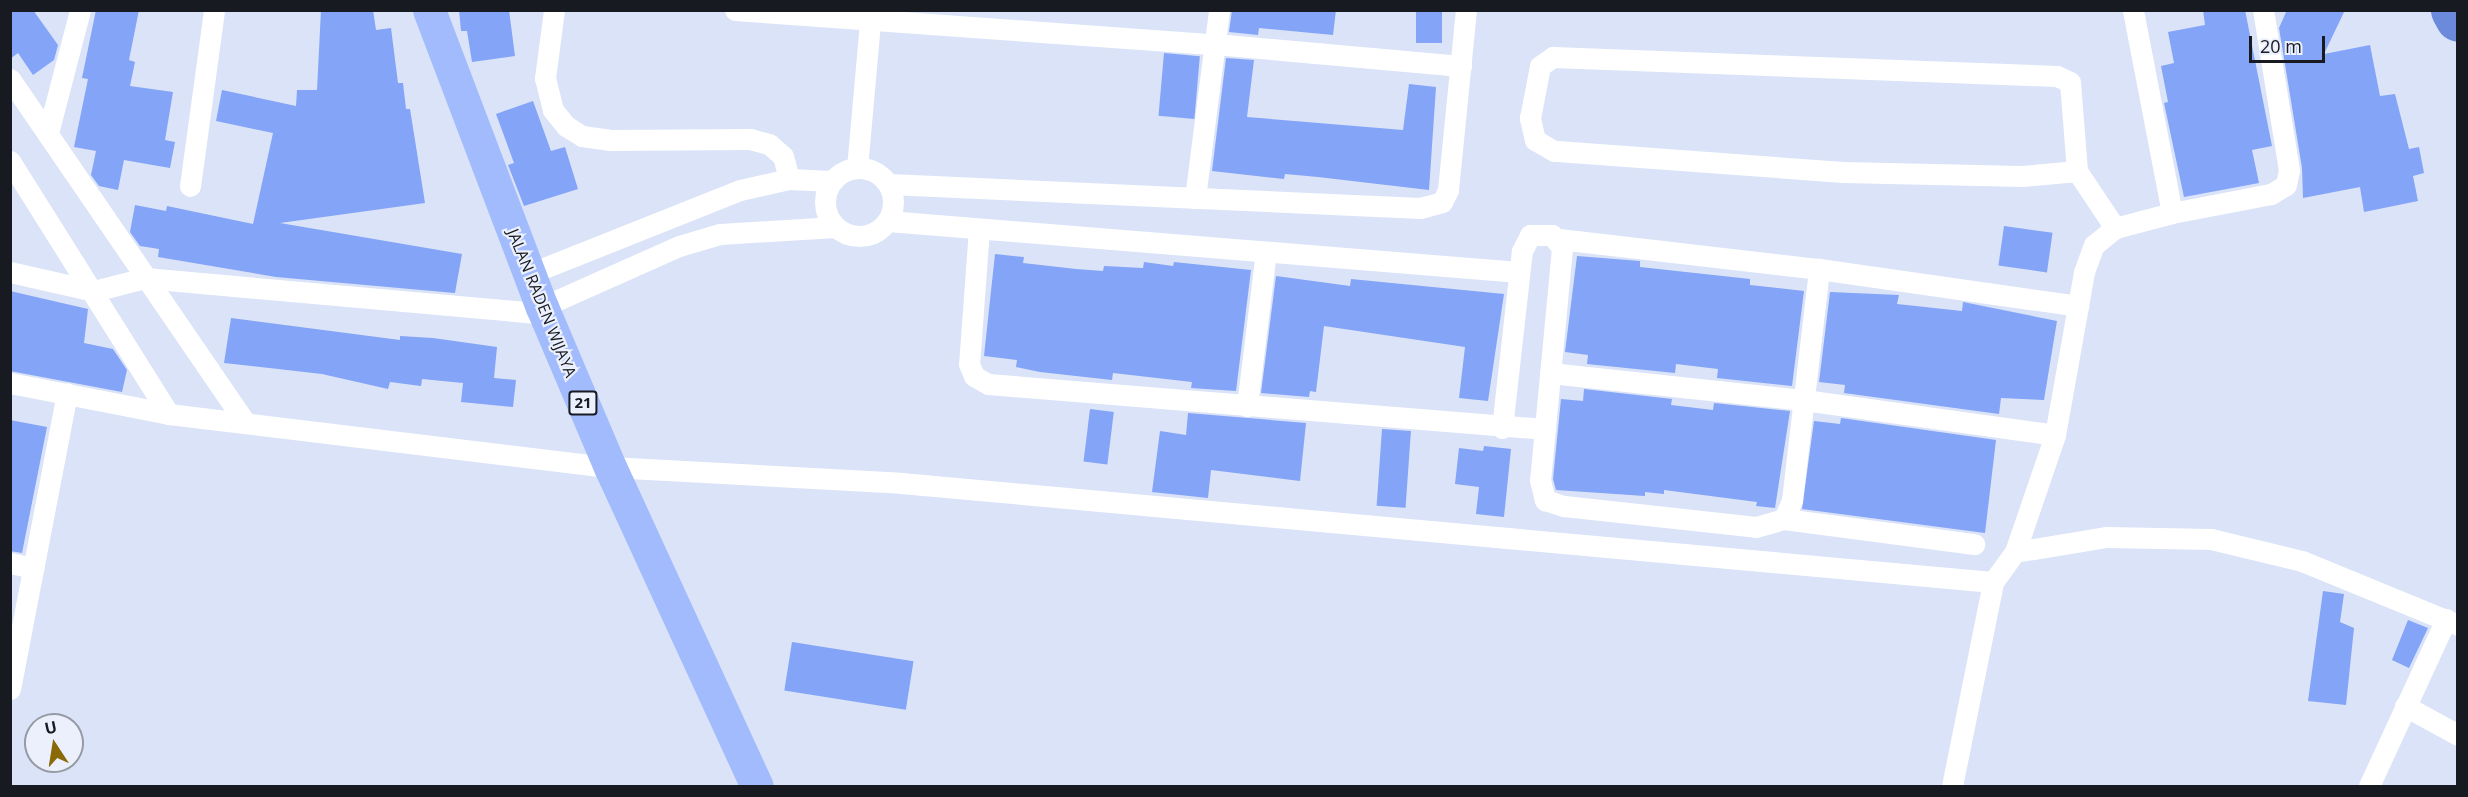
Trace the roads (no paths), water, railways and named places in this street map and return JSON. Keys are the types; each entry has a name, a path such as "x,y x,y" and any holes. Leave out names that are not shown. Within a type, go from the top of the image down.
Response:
{"highway":[{"name":"JALAN RADEN WIJAYA","path":"429,10 543,310 610,466 757,786"}],"street":[{"path":"48,133 80,10"},
{"path":"190,186 214,10"},
{"path":"554,10 545,78 553,110 566,126 582,136 609,140 750,139 769,144 783,156 789,178"},
{"path":"735,10 871,16 1461,66"},
{"path":"1195,198 1219,10"},
{"path":"889,184 1420,208 1442,202 1448,190 1466,10"},
{"path":"2133,10 2172,213"},
{"path":"1952,786 1993,582 2015,552 2055,435 2084,272 2094,245 2115,228 2172,213 2271,194 2286,185 2289,170 2263,10"},
{"path":"857,168 871,16"},
{"path":"2077,171 2022,176 1843,172 1554,152 1535,140 1530,118 1540,66 1553,57 2057,76 2070,82 2077,171 2115,228"},
{"path":"10,80 244,421"},
{"path":"10,161 94,291 169,414"},
{"path":"857,168 875,171 889,184 893,203 888,221 872,234 862,236 843,233 835,227 824,205 831,181 843,171 857,168"},
{"path":"529,274 670,220 740,190 789,178 831,181"},
{"path":"670,220 679,246"},
{"path":"888,221 1519,273"},
{"path":"10,272 94,291 145,278 543,310 679,246 720,234 835,227"},
{"path":"979,230 969,364 974,376 987,384 1502,428 1545,429"},
{"path":"1502,428 1522,251 1530,236 1541,232 1559,239 1819,270 2078,306"},
{"path":"1559,239 1562,248 1540,480 1545,500 1564,506 1756,527 1784,519 1974,544"},
{"path":"1247,406 1266,252"},
{"path":"1784,519 1792,500 1819,270"},
{"path":"1550,373 1804,400 2055,435"},
{"path":"10,383 169,414 244,421 610,466 901,483 1993,582"},
{"path":"10,689 67,393"},
{"path":"2015,552 2107,537 2211,539 2302,561 2452,622 2405,706 2369,786"},
{"path":"10,563 33,568"},
{"path":"2405,706 2457,735"}],"waterway":[{"path":"2453,10 2458,19"}]}
